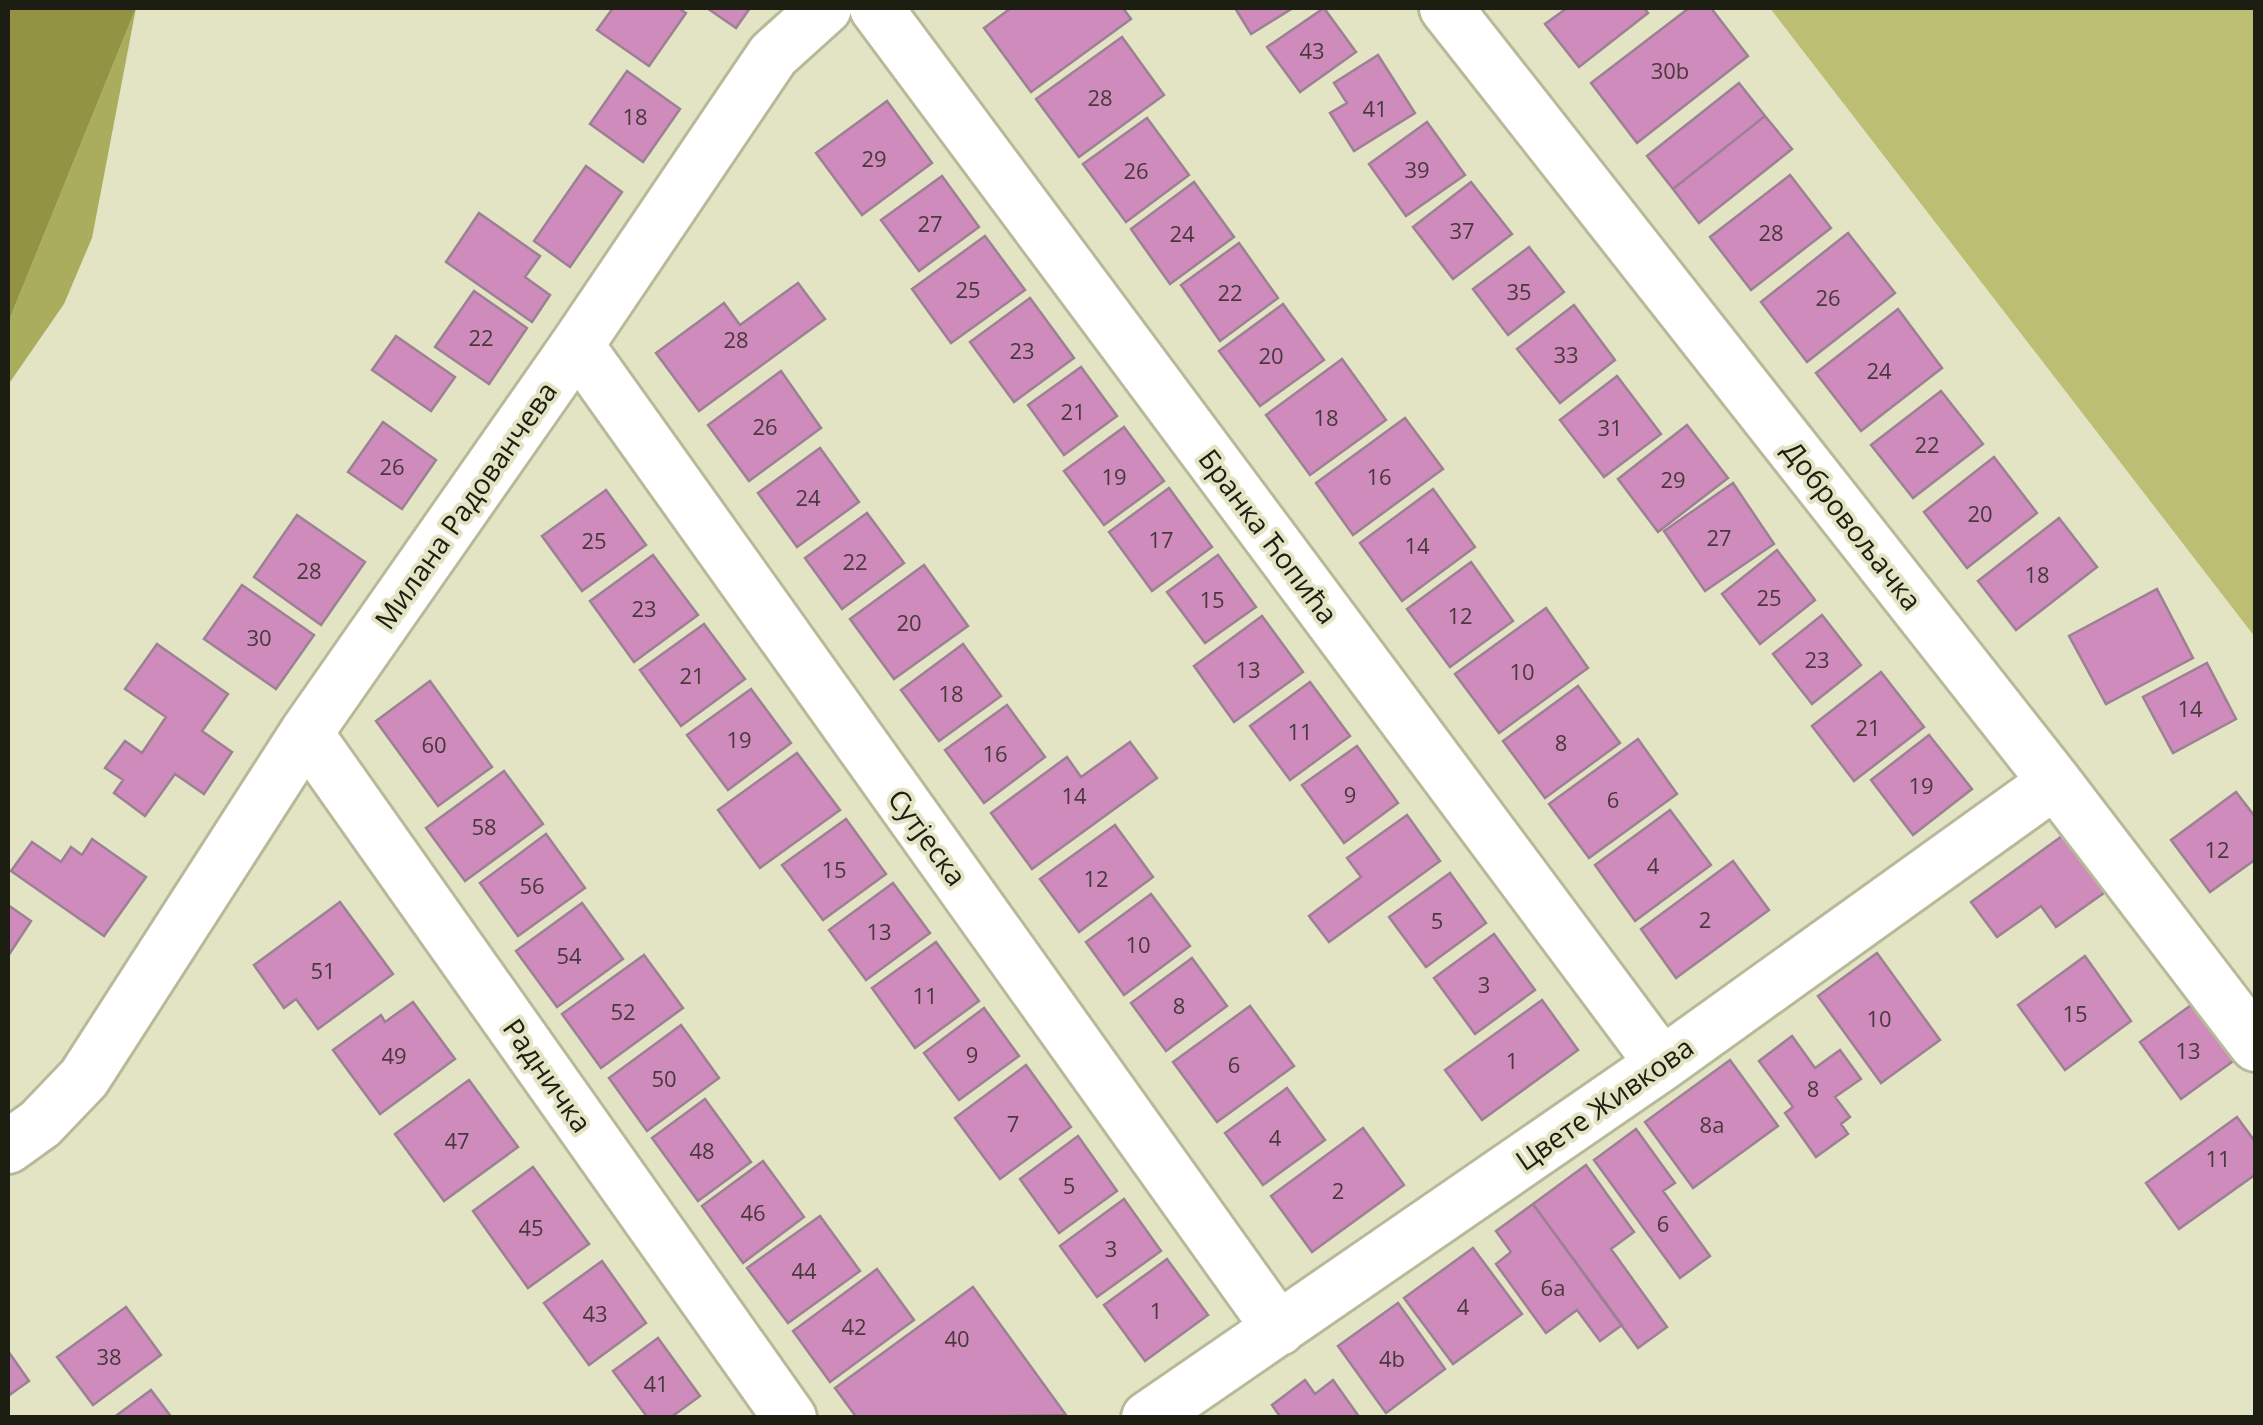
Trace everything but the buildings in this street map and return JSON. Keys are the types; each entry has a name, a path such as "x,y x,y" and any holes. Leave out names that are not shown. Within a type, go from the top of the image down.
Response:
{"street":[{"name":"Милана Радованчева","path":"8,1147 40,1124 84,1078 306,733 773,55 825,8"},
{"name":"Бранка Ћопића","path":"876,8 1662,1064"},
{"name":"Добровољачка","path":"1446,8 2055,782 2256,1045"},
{"name":"Сутјеска","path":"576,346 1279,1328"},
{"name":"Радничка","path":"306,733 790,1418"},
{"name":"Цвете Живкова","path":"1148,1418 1662,1064 2055,782"}],"green space":[{"path":"136,8 92,238 64,304 8,385 8,323"},
{"path":"1770,8 2255,8 2255,637"}],"shaded area":[{"path":"8,8 136,8 8,323"}]}
